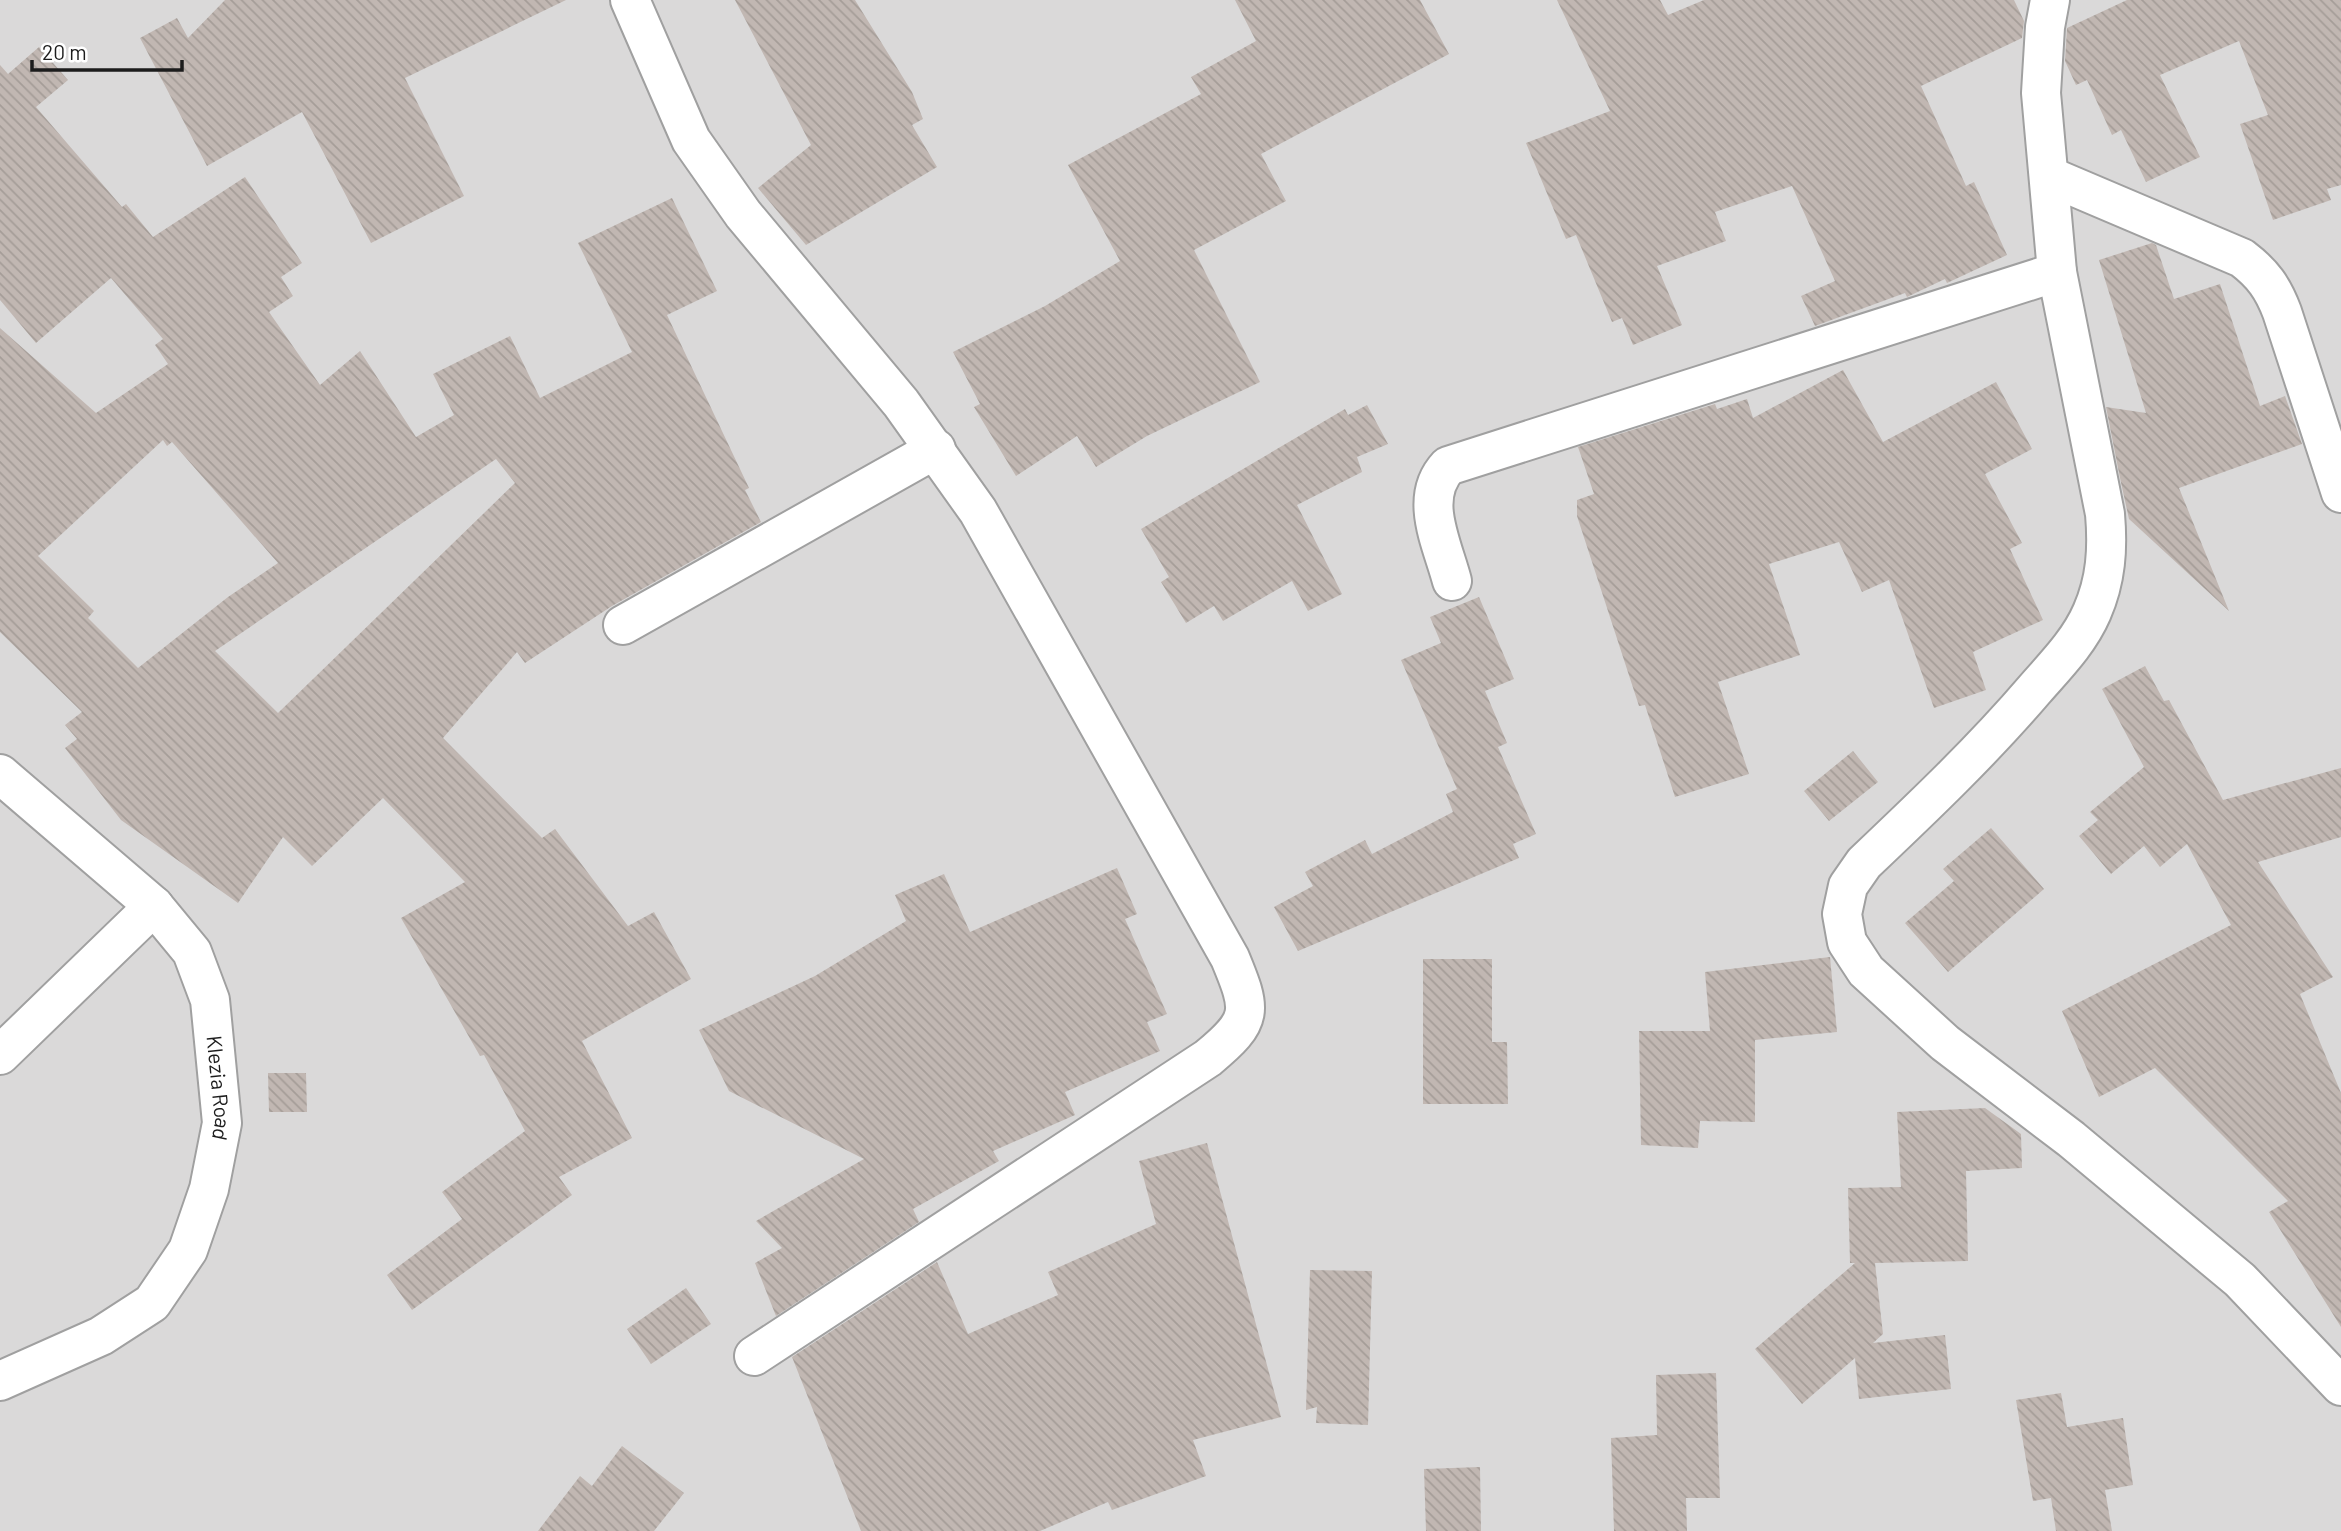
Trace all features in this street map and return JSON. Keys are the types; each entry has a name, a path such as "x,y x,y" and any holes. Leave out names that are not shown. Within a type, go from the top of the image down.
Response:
{"street":[{"path":"630,0 691,141 743,215 901,403 978,511 1230,958 1245,995 1245,1016 1235,1036 1208,1058 754,1356"},
{"path":"2050,0 2045,27 2041,93 2057,272 2105,514 2108,548 2103,578 2091,613 2074,645 1990,742 1864,863 1848,886 1842,914 1847,942 1866,971 1945,1043 2071,1139 2241,1280 2341,1386"},
{"path":"2049,176 2242,258 2261,272 2273,289 2282,312 2341,493"},
{"path":"1452,581 1432,494 1436,479 1448,466 2057,272"},
{"path":"623,625 936,449"},
{"name":"Klezia Road","path":"0,774 154,906 192,952 210,1000 222,1123 209,1189 188,1251 152,1303 101,1336 0,1381"},
{"path":"0,1055 154,906"}],"shaded area":[{"path":"0,0 2341,0 2341,1531 0,1531"}],"building":[{"path":"225,0 566,0 405,78 464,196 371,243 302,112 207,166 140,38 177,18 188,38"},
{"path":"735,0 855,0 912,92 923,119 912,125 937,167 806,245 758,188 811,145"},
{"path":"1235,0 1420,0 1449,54 1261,154 1286,201 1194,250 1260,382 1147,436 1096,467 1077,436 1016,476 974,407 980,404 953,352 1045,306 1120,261 1068,165 1201,94 1191,77 1256,41"},
{"path":"1557,0 1660,0 1668,15 1704,0 2014,0 2024,21 2022,38 1921,86 1966,186 1974,182 2007,255 1947,283 1945,279 1907,297 1905,293 1815,326 1801,296 1835,281 1792,186 1715,212 1726,241 1657,266 1682,325 1633,345 1622,318 1612,322 1576,235 1566,239 1526,143 1610,111"},
{"path":"2127,0 2341,0 2341,185 2327,189 2331,200 2273,220 2240,124 2268,115 2239,41 2160,75 2200,157 2146,182 2121,130 2112,135 2087,80 2076,85 2065,61 2067,28"},
{"path":"39,47 68,80 36,107 122,207 126,204 153,237 245,177 302,263 281,277 293,296 269,312 320,385 360,351 416,437 454,415 433,374 510,336 540,398 632,352 578,243 672,198 717,291 667,315 749,488 745,490 761,522 612,606 525,663 517,652 443,738 542,838 555,829 628,926 654,912 691,979 582,1041 632,1138 559,1177 572,1195 412,1310 387,1275 462,1219 442,1192 525,1131 484,1055 480,1056 401,918 465,882 383,798 312,866 283,837 238,903 121,820 65,748 77,739 65,725 82,712 0,632 0,328 96,413 168,364 155,345 163,339 111,278 36,343 0,300 0,65 8,74","holes":["163,440 167,446 172,442 278,563 228,597 138,668 88,618 94,611 38,556","496,459 515,483 278,713 215,651"]},
{"path":"2152,243 2156,245 2174,299 2220,284 2260,406 2285,396 2302,444 2179,488 2229,611 2129,519 2120,478 2106,407 2146,413 2099,260"},
{"path":"1843,370 1883,442 1996,382 2032,449 1985,474 2022,543 2010,549 2043,620 1973,652 1986,690 1934,708 1889,580 1862,592 1839,542 1769,564 1800,655 1718,682 1749,774 1675,797 1645,705 1639,706 1577,516 1577,500 1594,494 1578,447 1715,404 1717,409 1747,399 1753,418"},
{"path":"1367,405 1388,444 1357,457 1362,472 1297,505 1342,594 1308,611 1292,581 1223,621 1214,606 1186,623 1161,582 1169,577 1141,529 1345,409 1348,415"},
{"path":"1479,597 1514,679 1485,691 1507,743 1498,747 1536,834 1513,844 1519,858 1298,951 1274,907 1313,886 1305,872 1365,840 1372,854 1453,812 1446,794 1457,789 1401,660 1441,643 1430,617"},
{"path":"2145,666 2164,701 2169,700 2223,800 2341,768 2341,837 2258,862 2333,977 2300,994 2341,1093 2341,1327 2269,1212 2288,1201 2155,1068 2099,1097 2062,1011 2231,925 2187,844 2160,867 2144,846 2111,874 2079,836 2098,820 2090,812 2144,767 2102,689"},
{"path":"1853,751 1878,782 1829,821 1804,791"},
{"path":"1991,828 2044,889 1948,972 1905,923 1954,881 1943,869"},
{"path":"1117,868 1137,914 1125,919 1167,1014 1147,1022 1160,1051 1065,1092 1075,1115 993,1151 999,1161 913,1209 919,1222 776,1316 755,1263 782,1248 756,1221 864,1159 729,1091 699,1030 815,976 906,921 895,895 944,874 970,932"},
{"path":"1830,957 1837,1032 1755,1040 1755,1122 1700,1121 1698,1148 1641,1145 1639,1031 1710,1031 1705,972"},
{"path":"1423,959 1492,959 1492,1042 1507,1042 1508,1104 1423,1104"},
{"path":"268,1073 306,1073 307,1112 269,1112"},
{"path":"1985,1108 2021,1134 2022,1168 1966,1171 1968,1261 1875,1263 1883,1334 1873,1343 1945,1335 1951,1389 1859,1399 1855,1358 1802,1404 1755,1349 1855,1263 1850,1263 1848,1188 1901,1187 1897,1112"},
{"path":"1207,1143 1281,1417 1193,1440 1206,1476 1112,1510 1108,1502 1040,1531 861,1531 792,1357 937,1262 968,1334 1058,1295 1048,1272 1156,1224 1139,1161"},
{"path":"1310,1270 1372,1271 1368,1425 1316,1423 1317,1407 1306,1410"},
{"path":"686,1288 711,1324 651,1364 627,1329"},
{"path":"1716,1373 1720,1498 1686,1498 1687,1531 1614,1531 1611,1438 1657,1435 1656,1375"},
{"path":"2061,1393 2067,1427 2123,1418 2133,1485 2105,1490 2112,1531 2056,1531 2051,1498 2033,1501 2016,1400"},
{"path":"622,1446 684,1493 654,1531 538,1531 580,1476 592,1486"},
{"path":"1480,1467 1481,1531 1426,1531 1424,1469"}]}
